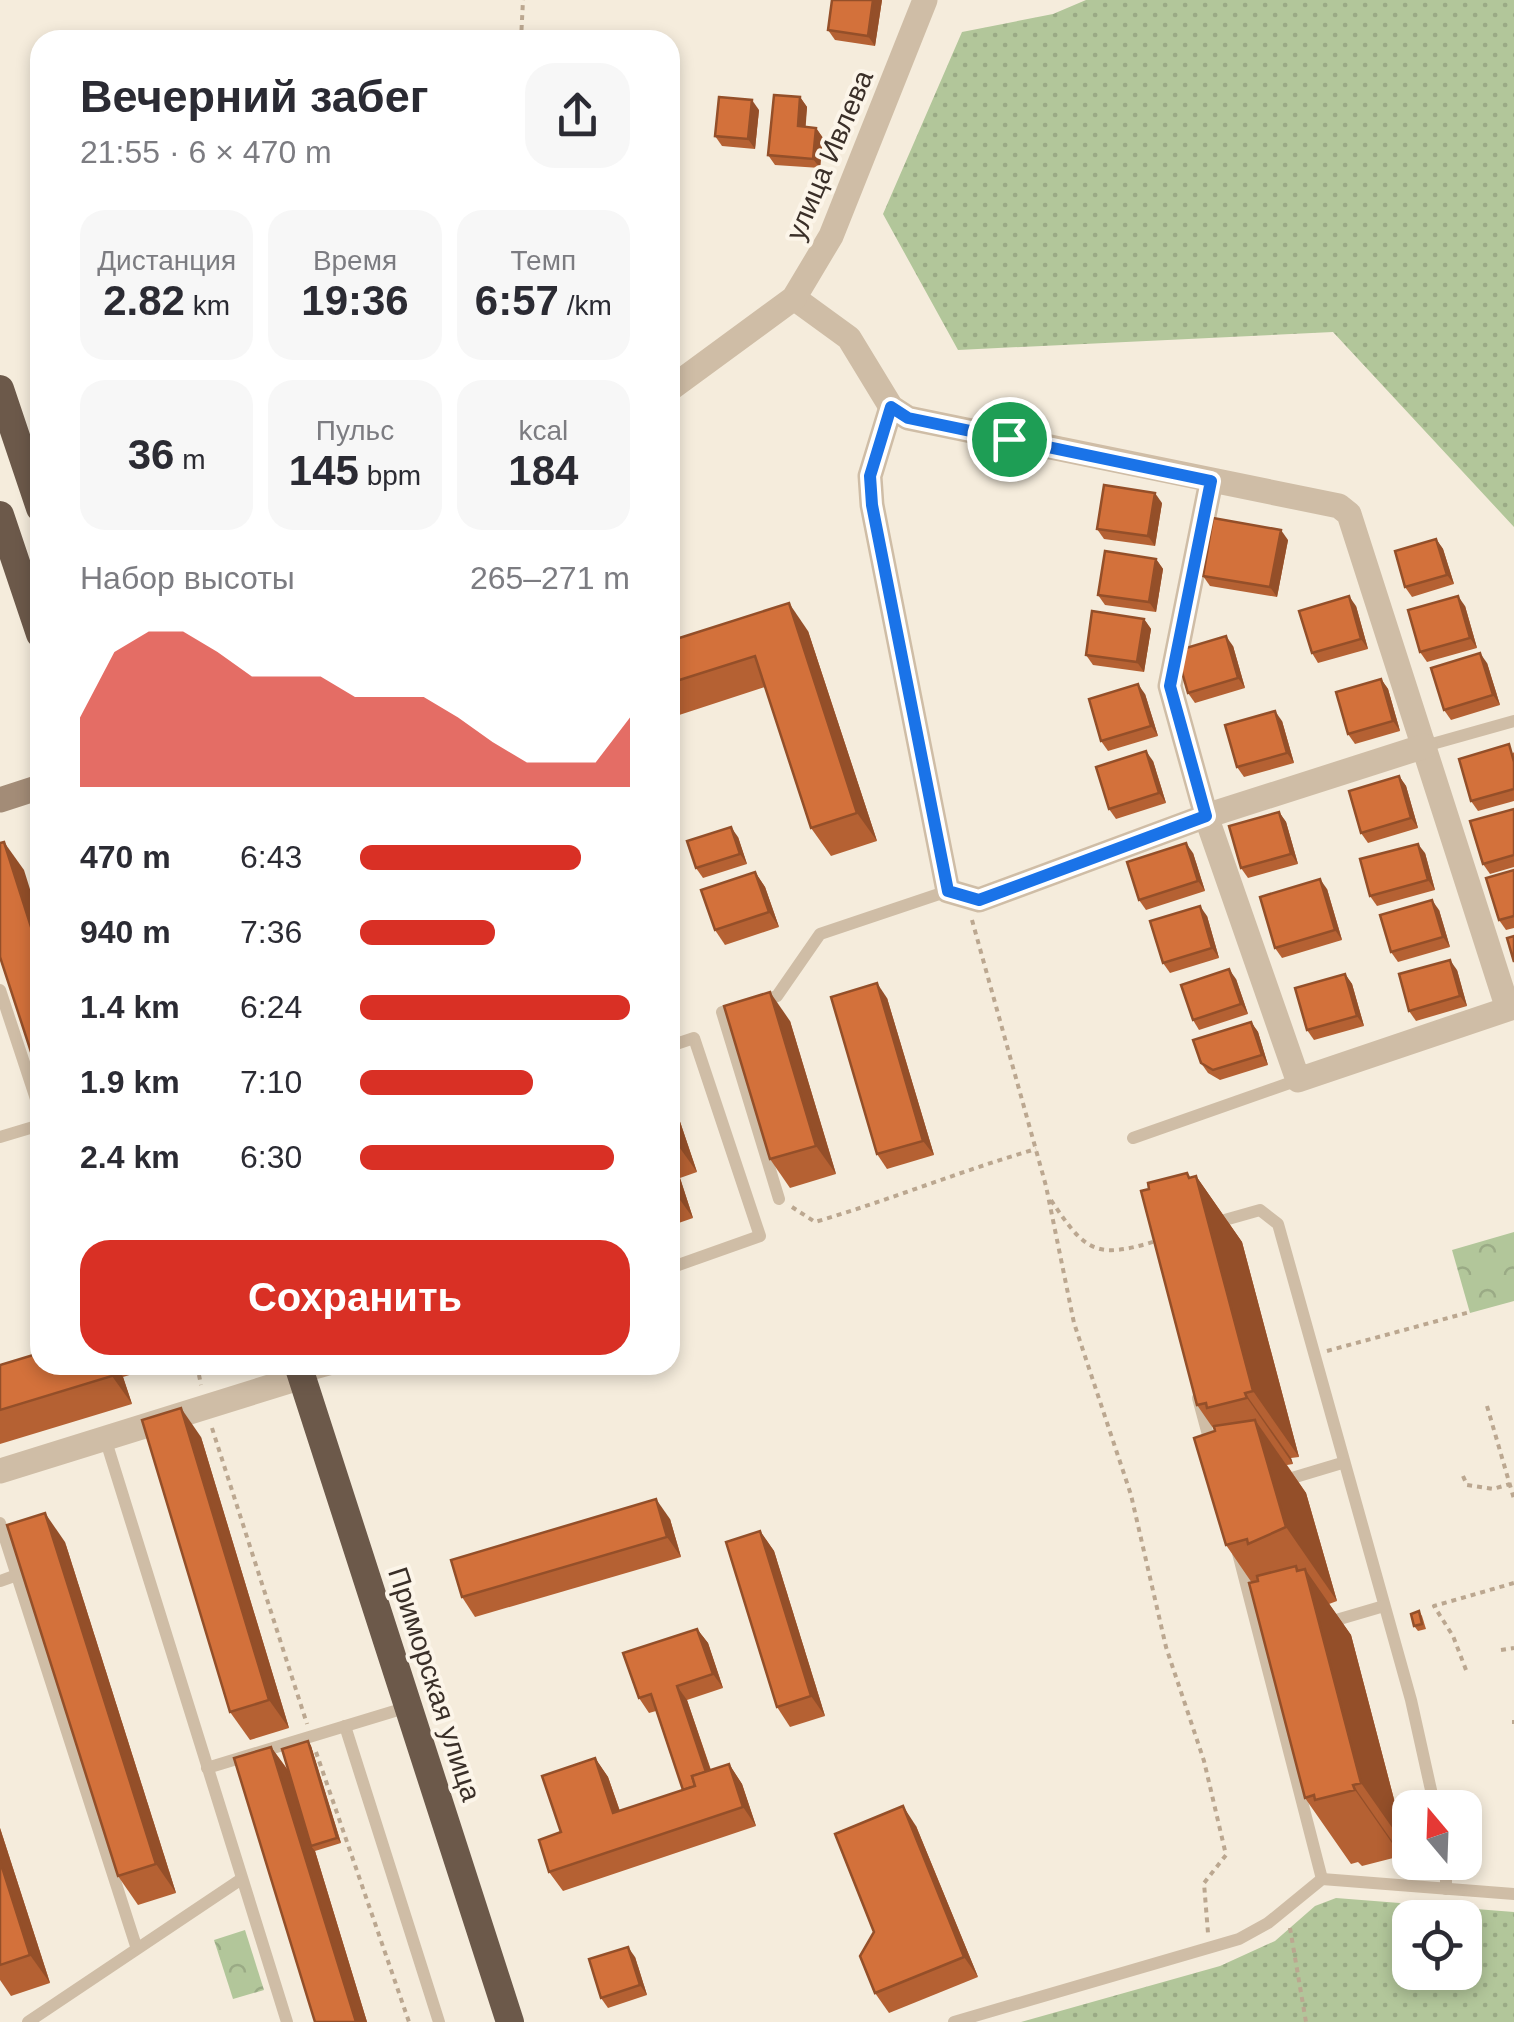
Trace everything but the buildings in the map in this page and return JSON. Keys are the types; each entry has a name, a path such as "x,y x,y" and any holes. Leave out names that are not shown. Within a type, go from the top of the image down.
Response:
{"highway":[{"path":"0,388 30,478"},
{"path":"0,514 30,604"},
{"name":"Приморская улица","path":"301,1375 510,2022"}],"main road":[{"path":"0,800 30,790"}],"street":[{"name":"улица Ивлева","path":"680,381 794,298 832,236 925,0"},
{"path":"794,298 849,338 891,407 908,418 1339,506 1350,514 1508,1010 1298,1080 1206,816 1170,686 1211,481"},
{"path":"891,407 870,476 872,505 956,893 979,900 1206,816 1425,746"},
{"path":"0,1471 205,1407 289,1375"}],"lane":[{"path":"1425,746 1514,721"},
{"path":"780,1199 722,1012 778,996 820,934 956,893"},
{"path":"0,990 30,1081"},
{"path":"680,1043 694,1038 760,1236 680,1264"},
{"path":"1132,1138 1298,1080"},
{"path":"0,1137 30,1128"},
{"path":"1201,1226 1260,1210 1278,1224 1431,1790"},
{"path":"1196,1389 1215,1462"},
{"path":"105,1438 240,1880 288,2022"},
{"path":"1275,1483 1342,1463"},
{"path":"0,1523 136,1946"},
{"path":"1233,1534 1322,1880"},
{"path":"0,1580 17,1575"},
{"path":"1314,1627 1384,1606"},
{"path":"1261,1642 1279,1637"},
{"path":"207,1768 408,1707"},
{"path":"345,1726 439,2022"},
{"path":"28,2022 136,1946 240,1880"},
{"path":"954,2022 1253,1933 1322,1880 1514,1894"},
{"path":"1446,1880 1446,1889"}],"path":[{"path":"522,30 523,0"},
{"path":"956,893 1036,1149 1074,1323 1131,1495 1166,1648 1204,1761 1226,1855 1204,1883 1210,1948"},
{"path":"780,1199 815,1222 899,1198 936,1178 1036,1149"},
{"path":"1048,1196 1078,1240 1115,1254 1159,1240"},
{"path":"1313,1354 1470,1312"},
{"path":"200,1375 205,1407 311,1736 409,2022"},
{"path":"1487,1406 1514,1498"},
{"path":"1463,1476 1467,1485 1493,1489 1510,1484"},
{"path":"1466,1670 1453,1636 1434,1606 1514,1583"},
{"path":"1438,1594 1442,1604"},
{"path":"1500,1650 1514,1648"},
{"path":"1286,1908 1306,2022"}],"green space":[{"path":"1086,0 1514,0 1514,527 1333,332 958,350 883,214 962,32 1053,14"},
{"path":"1514,1232 1514,1301 1470,1313 1452,1250"},
{"path":"1336,1898 1392,1902 1392,1990 1482,1990 1482,1909 1514,1912 1514,2022 1021,2022 1220,1966 1275,1941 1315,1906"},
{"path":"245,1930 264,1990 233,1999 214,1940"}],"route":[{"path":"891,407 908,418 1009,439 1211,481 1170,686 1206,816 979,900 948,891 884,574 870,476 891,407"}]}
